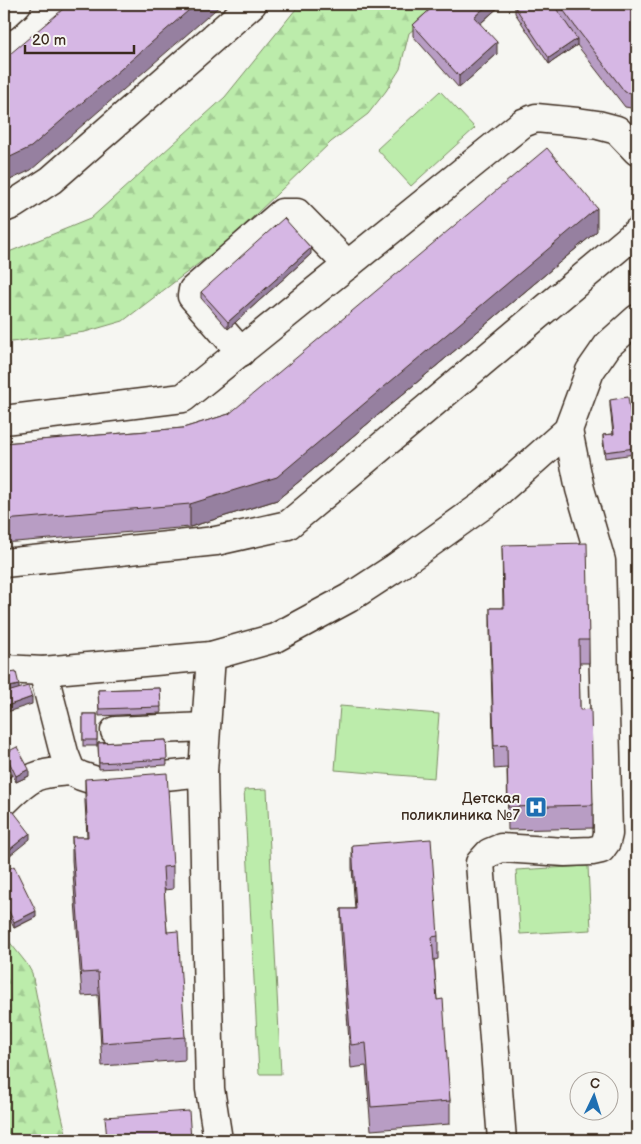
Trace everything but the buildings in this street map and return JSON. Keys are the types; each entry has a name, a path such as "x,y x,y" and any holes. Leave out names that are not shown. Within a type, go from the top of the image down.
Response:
{"street":[{"path":"4,16 17,4"},
{"path":"4,208 14,204 51,180 252,4"},
{"path":"4,420 183,398 523,123 536,118 598,125 617,130 637,151"},
{"path":"241,352 192,296 193,290 282,213 297,213 348,265"},
{"path":"4,563 216,541 288,525 637,232"},
{"path":"4,669 43,671 210,656 275,638 349,598 395,568 486,503 568,430 590,371 608,345 637,319"},
{"path":"502,1140 480,863 489,853 501,848 565,852 601,850 608,834 601,560 580,489 568,430"},
{"path":"210,656 203,772 210,1089 218,1140"},
{"path":"43,671 64,753 71,771"},
{"path":"115,731 205,727"},
{"path":"4,802 13,793 36,777 51,773 71,771 96,782 203,772"}],"green space":[{"path":"300,4 438,4 424,21 409,33 400,69 368,114 331,142 227,242 123,321 85,332 4,343 4,254 90,219 225,97"},
{"path":"440,91 475,128 411,186 377,149"},
{"path":"340,706 439,714 434,778 335,770"},
{"path":"267,789 281,1074 259,1074 244,790"},
{"path":"588,866 591,930 520,934 516,870"},
{"path":"4,935 32,973 52,1074 69,1140 4,1140"}],"place":[{"name":"Детская поликлиника №7","path":"536,807"}]}
